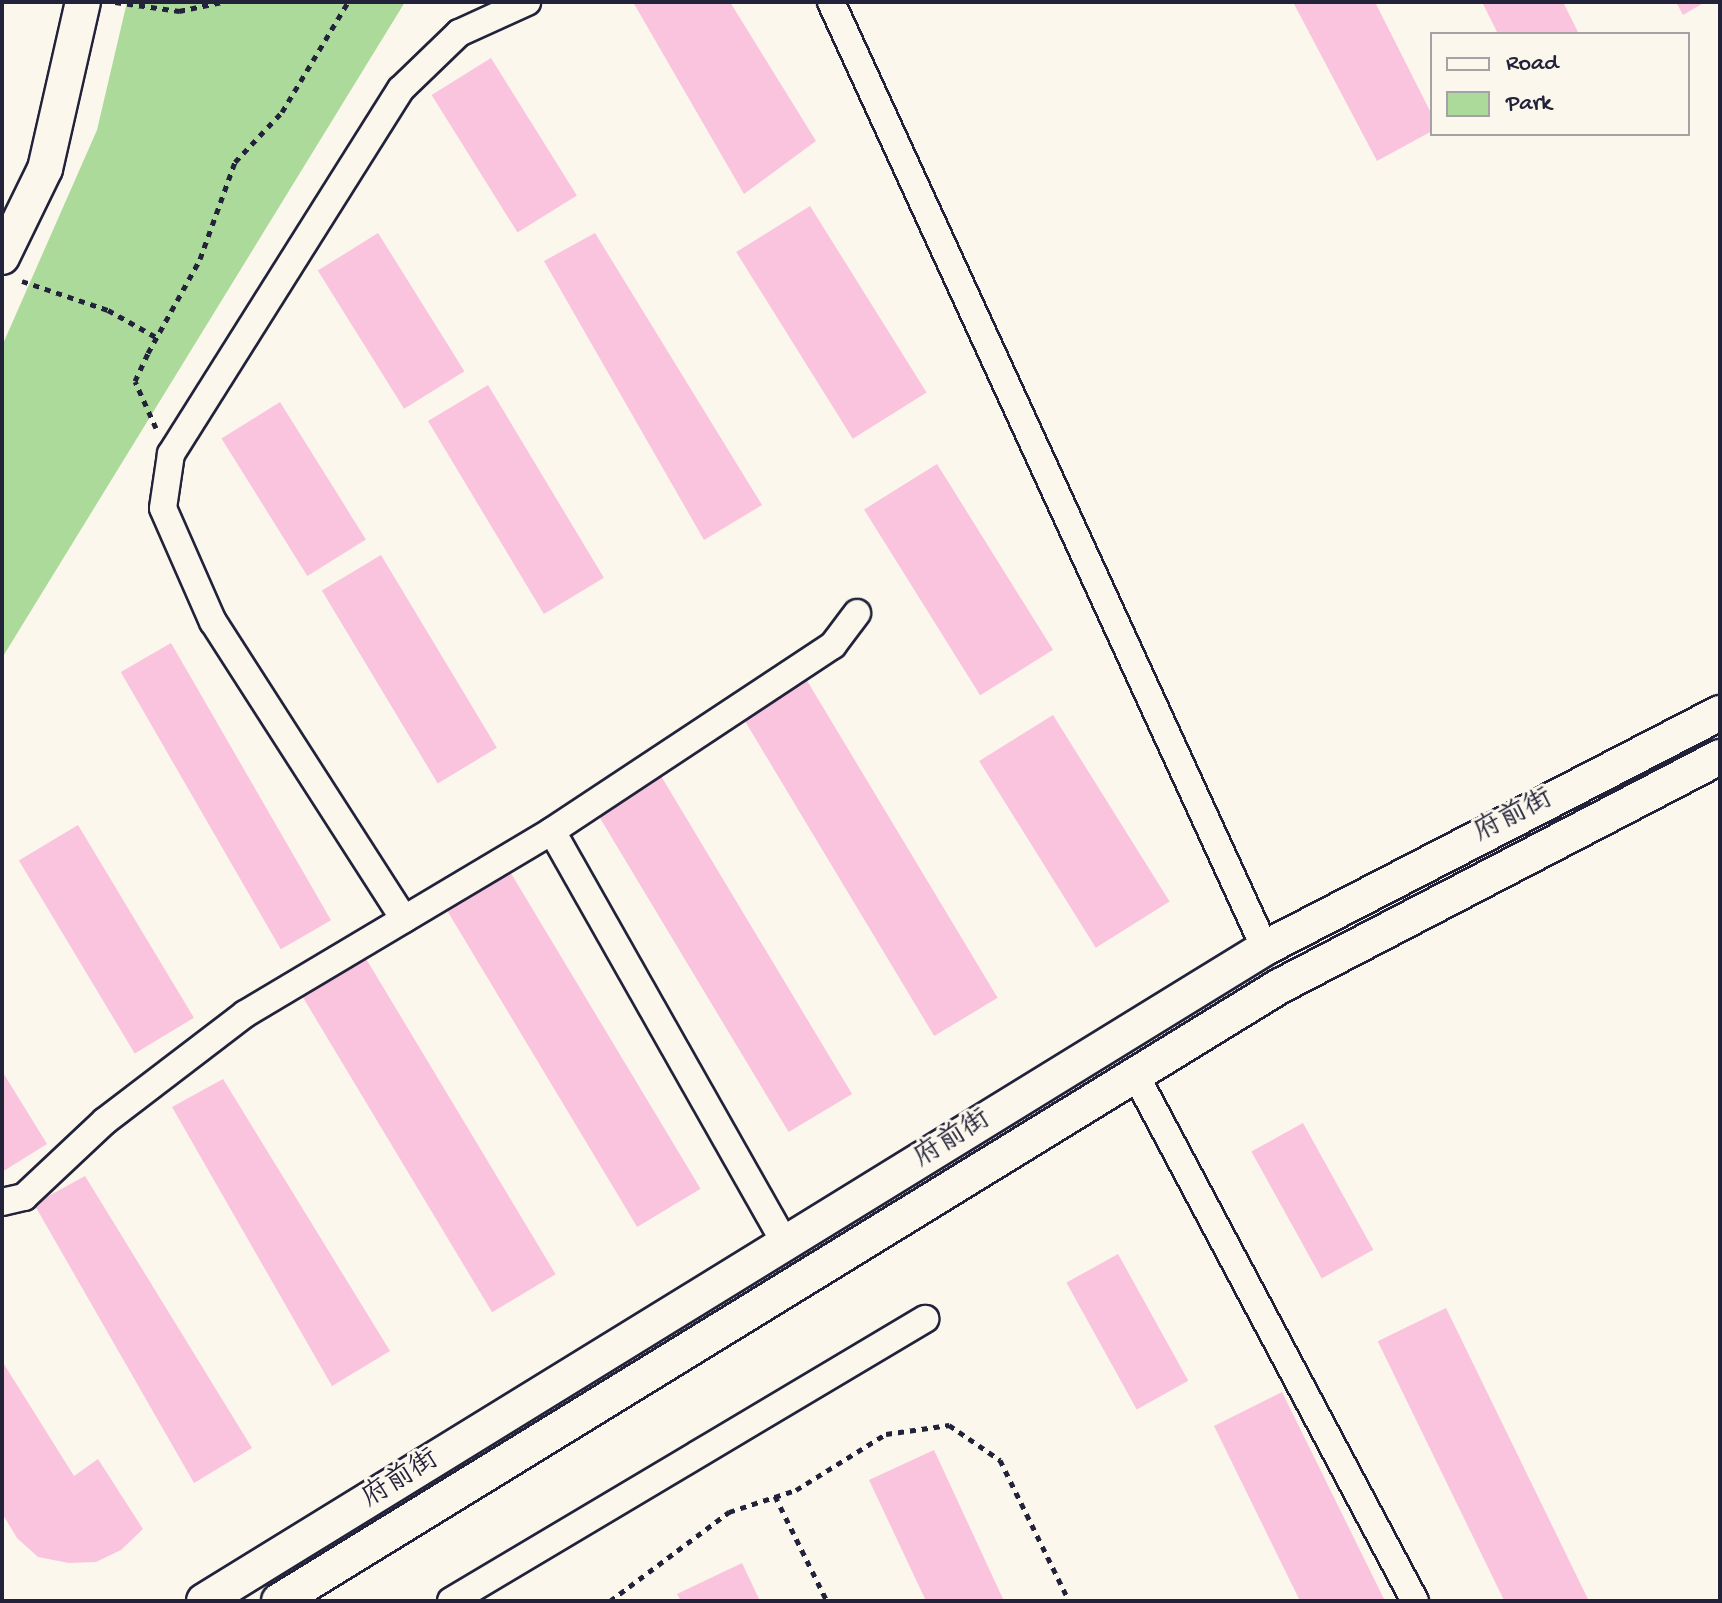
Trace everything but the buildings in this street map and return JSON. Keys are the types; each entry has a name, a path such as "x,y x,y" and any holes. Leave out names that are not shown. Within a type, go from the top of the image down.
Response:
{"street":[{"path":"9,268 45,169 83,2"},
{"path":"404,919 213,622 163,508 171,454 401,89 459,33 527,2"},
{"path":"831,2 1265,948"},
{"path":"2,1202 24,1197 105,1121 245,1014 552,831 833,645 857,613"},
{"name":"府前街","path":"204,1601 1265,948 1720,713"},
{"name":"府前街","path":"279,1601 1135,1074 1422,908 1720,757"},
{"path":"552,831 785,1243"},
{"path":"1135,1074 1415,1601"},
{"path":"451,1601 925,1319"}],"path":[{"path":"115,2 179,11 222,2"},
{"path":"171,454 135,381 200,259 235,162 282,112 348,2"},
{"path":"9,268 108,310 156,337"},
{"path":"610,1601 729,1512 775,1496 886,1434 949,1425 1000,1460 1069,1601"},
{"path":"775,1496 827,1601"}],"green space":[{"path":"127,2 405,2 2,658 2,346 97,130"}]}
